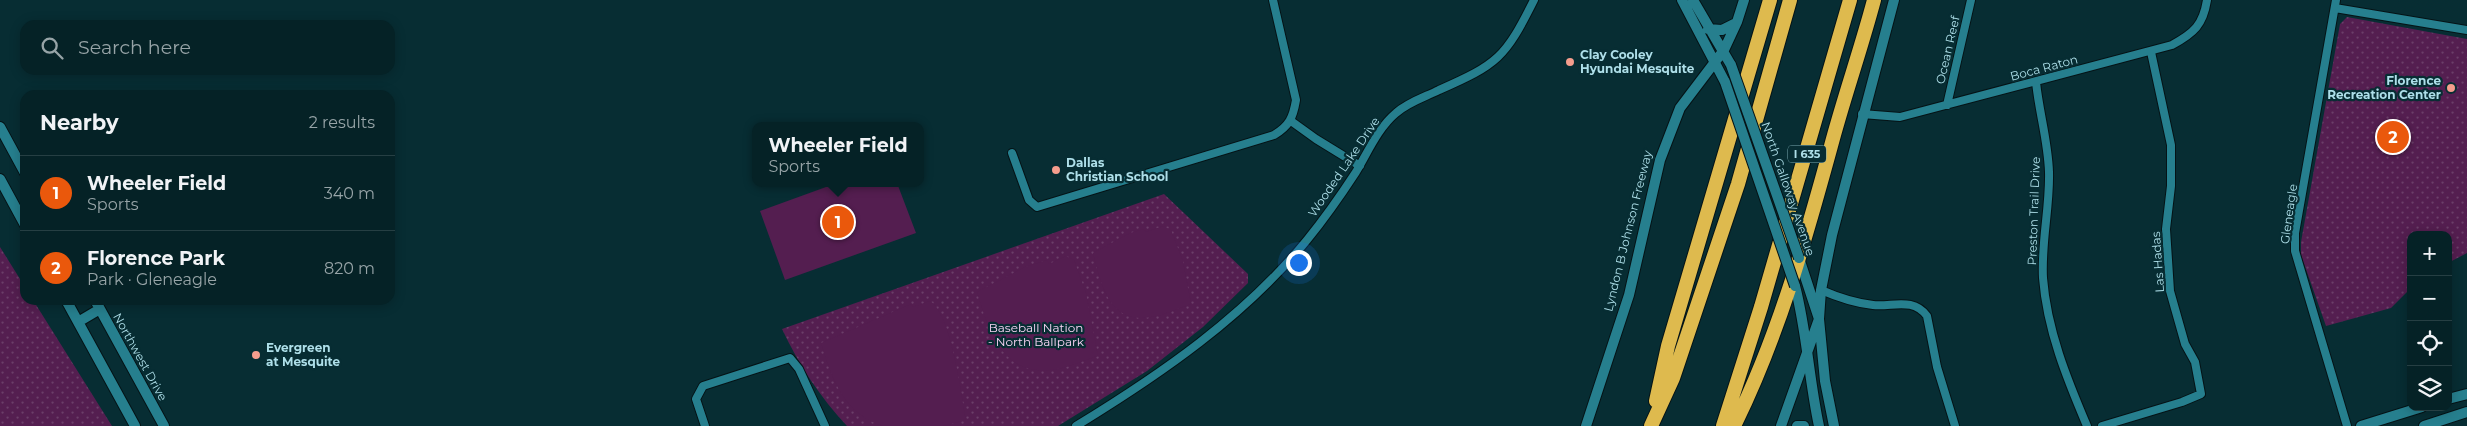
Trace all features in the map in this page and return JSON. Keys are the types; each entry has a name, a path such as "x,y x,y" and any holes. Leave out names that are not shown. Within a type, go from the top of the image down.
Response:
{"highway":[{"path":"1651,426 1668,346 1770,0"},
{"path":"1651,426 1673,378 1738,184 1790,0"},
{"name":"I 635","path":"1724,426 1764,298 1850,0"},
{"path":"1734,426 1754,386 1796,266 1815,208 1831,145 1874,0"}],"main road":[{"name":"North Galloway Avenue","path":"1682,0 1725,82 1783,248 1803,316 1814,403 1819,426"},
{"name":"North Galloway Avenue","path":"1693,0 1708,29 1724,50 1732,65 1799,258 1801,272 1819,319 1825,381 1834,426"},
{"name":"Lyndon B Johnson Freeway","path":"1586,426 1629,294 1660,160 1680,108 1724,50 1737,22 1744,0"},
{"path":"1781,426 1819,319 1821,290 1826,266 1862,114 1894,0"},
{"path":"1708,29 1722,30 1737,22"},
{"path":"0,127 20,164"},
{"path":"0,179 20,216"},
{"path":"1783,248 1801,272 1818,273 1826,266"},
{"path":"69,305 135,426"},
{"path":"78,322 96,305"},
{"name":"Northwest Drive","path":"98,305 164,426"},
{"path":"2452,398 2467,394"},
{"path":"2361,426 2379,423 2411,411"},
{"path":"2424,426 2467,412"},
{"path":"1797,426 1804,426"}],"street":[{"path":"1012,153 1028,200 1037,207 1274,135 1287,128 1291,121 1296,100 1273,0"},
{"name":"Wooded Lake Drive","path":"1076,426 1149,381 1231,317 1274,276 1306,241 1360,166 1382,128 1397,112 1413,102 1481,71 1497,60 1518,33 1534,0"},
{"name":"Ocean Reef","path":"1947,105 1971,0"},
{"name":"Boca Raton","path":"1862,114 1900,117 2151,52 2172,45 2191,35 2202,20 2207,0"},
{"path":"2335,4 2467,30"},
{"name":"Gleneagle","path":"2335,4 2295,233 2295,251 2347,426"},
{"name":"Las Hadas","path":"2102,426 2182,402 2201,394 2194,362 2185,344 2170,292 2166,229 2171,186 2171,145 2151,52"},
{"name":"Preston Trail Drive","path":"2036,82 2047,145 2049,173 2044,227 2044,279 2054,338 2087,426"},
{"path":"1291,121 1360,166"},
{"path":"1821,290 1857,302 1874,305 1902,303 1923,310 1927,316 1937,367 1955,426"},
{"path":"705,426 696,399 703,386 790,358 799,368 825,426"}],"green space":[{"path":"2347,17 2467,39 2467,253 2452,261 2452,231 2407,231 2407,292 2391,308 2326,326 2301,255 2301,242 2340,24"},
{"path":"826,187 899,187 916,233 785,280 760,211"},
{"name":"Baseball Nation - North Ballpark","path":"1164,194 1248,274 1248,283 1203,327 1147,371 1058,426 847,426 811,380 782,329"},
{"path":"1163,226 1171,230 1183,261 1191,304 1154,317 1130,317 1113,305 1107,296 1093,253 1130,233 1144,229 1146,232"},
{"path":"0,247 20,279 20,305 36,305 112,426 0,426"},
{"path":"1066,256 1074,260 1086,293 1098,356 1050,370 1033,370 1019,365 1008,357 992,334 977,292 1025,267 1047,260 1049,264"},
{"path":"930,301 944,321 949,337 958,373 966,420 943,426 883,426 858,413 849,404 835,382 821,343 911,304 913,307"}],"place":[{"name":"Clay Cooley Hyundai Mesquite","path":"1570,62"},
{"name":"Florence Recreation Center","path":"2451,88"},
{"name":"Florence Park","path":"2393,137"},
{"name":"Dallas Christian School","path":"1056,170"},
{"name":"Wheeler Field","path":"838,222"},
{"name":"Evergreen at Mesquite","path":"256,355"}]}
